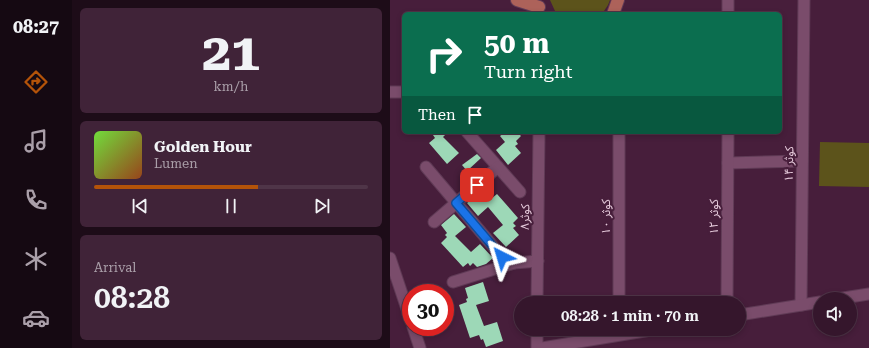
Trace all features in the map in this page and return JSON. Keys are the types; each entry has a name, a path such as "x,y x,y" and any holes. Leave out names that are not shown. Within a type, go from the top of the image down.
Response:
{"main road":[{"path":"517,0 540,7"},
{"path":"614,12 618,0"}],"street":[{"path":"728,0 728,12"},
{"name":"کوثر ۱۴","path":"801,305 804,0"},
{"path":"390,92 402,92"},
{"path":"469,134 520,192"},
{"name":"کوثر۸","path":"537,296 539,134"},
{"name":"کوثر ۱۰","path":"619,134 619,296"},
{"name":"کوثر ۱۲","path":"727,296 728,134"},
{"path":"728,163 802,161"},
{"path":"426,167 502,257 514,263"},
{"path":"434,222 498,167"},
{"path":"390,258 402,294"},
{"path":"452,282 514,263 538,261"},
{"path":"857,296 869,294"},
{"path":"746,314 813,303"},
{"path":"416,336 420,348"},
{"path":"537,336 537,348"},
{"path":"542,348 600,336"}],"shaded area":[{"path":"550,0 610,0 603,12 555,11"},
{"path":"820,142 869,143 869,187 819,186"}],"building":[{"path":"446,134 443,137 459,153 447,164 429,143 435,138 433,135"},
{"path":"502,134 519,134 521,136 516,141 518,144 515,146 521,153 508,165 496,150 505,142 500,136"},
{"path":"477,154 481,158 467,171 462,165"},
{"path":"480,192 486,198 488,196 491,199 497,194 518,218 513,223 516,226 513,228 519,235 506,247 493,233 503,225 488,207 478,216 467,203"},
{"path":"454,214 466,227 455,236 471,252 480,244 493,258 486,264 477,267 473,263 470,266 468,263 463,267 441,243 447,237 445,235 447,233 441,225"},
{"path":"483,282 489,301 476,305 484,326 497,322 503,341 486,347 483,339 481,340 479,335 470,338 459,305 467,302 466,299 468,298 465,288"}],"route":[{"path":"477,185 456,203 502,257"}]}
